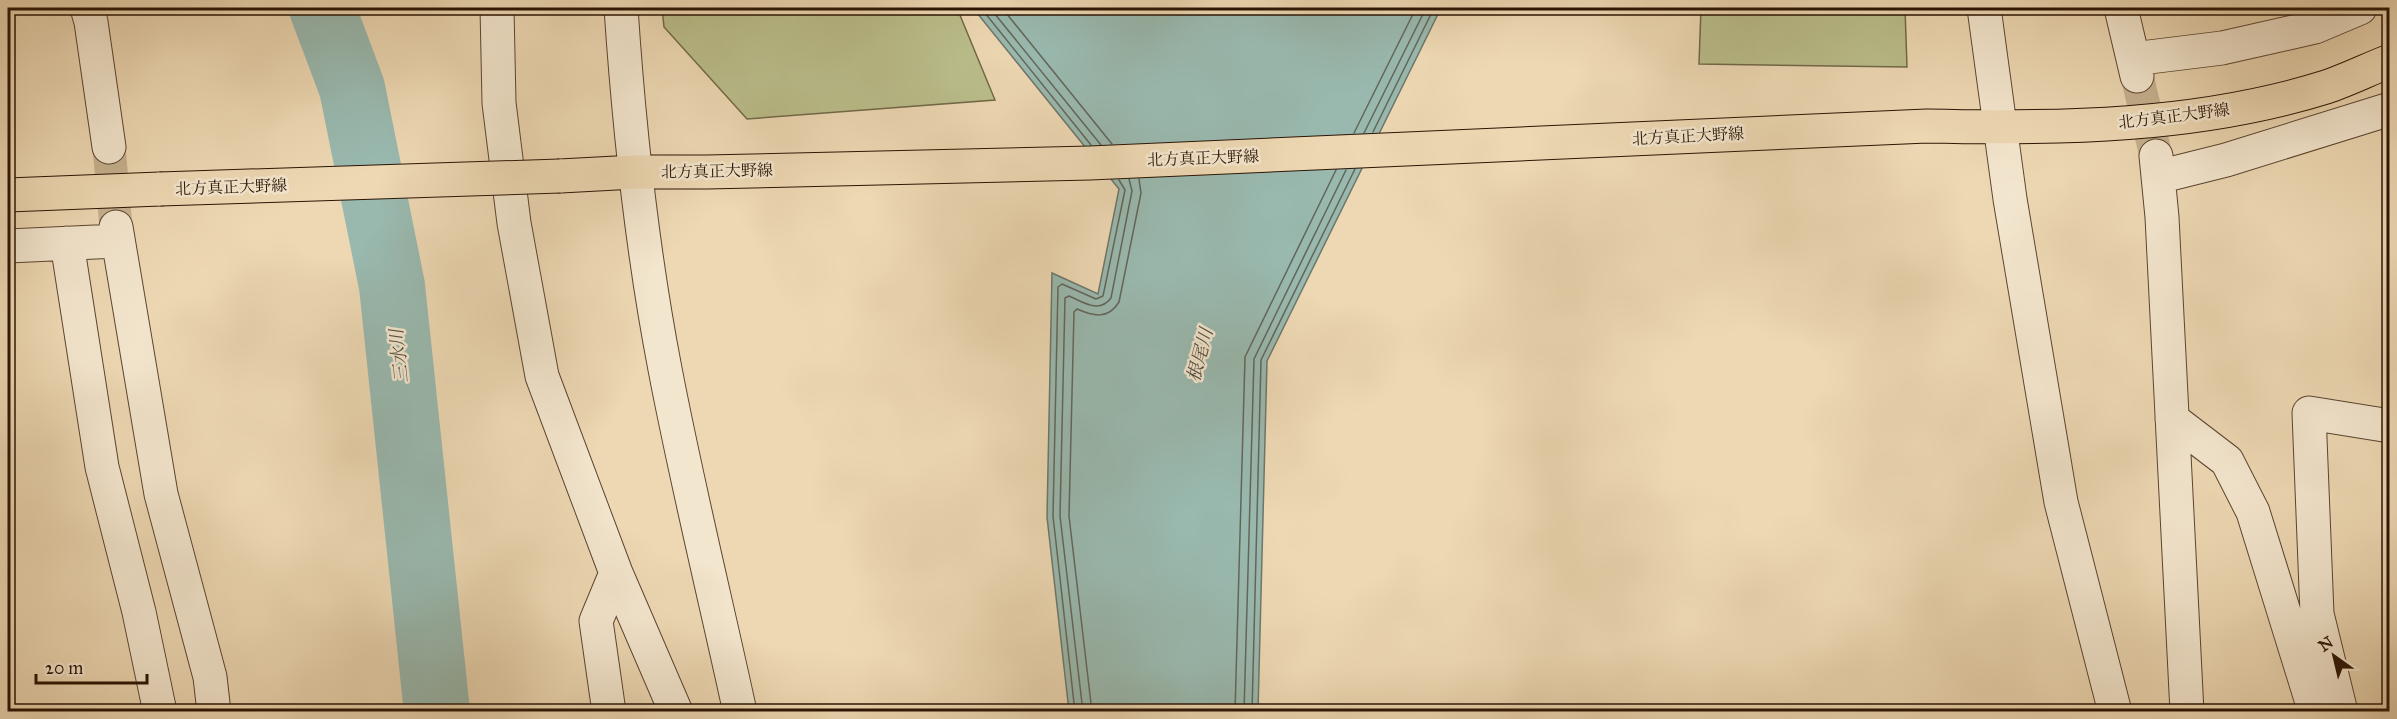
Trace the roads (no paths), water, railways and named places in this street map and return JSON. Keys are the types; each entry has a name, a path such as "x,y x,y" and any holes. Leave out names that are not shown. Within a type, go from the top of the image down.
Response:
{"main road":[{"name":"北方真正大野線","path":"8,195 635,172 1101,162 1927,126 2101,125 2229,111 2326,87 2390,61"}],"street":[{"path":"87,8 109,147"},
{"path":"497,8 499,103 514,223 542,376 616,573 676,711"},
{"path":"621,8 635,172 665,368 740,711"},
{"path":"1983,8 2061,502 2115,711"},
{"path":"2121,8 2135,68 2315,27 2360,8"},
{"path":"2187,711 2162,217 2157,166 2226,160 2390,109"},
{"path":"8,246 67,243 117,234 161,494 210,677 214,711"},
{"path":"67,243 102,467 160,711"},
{"path":"2341,711 2317,614 2309,413 2390,426"},
{"path":"2172,419 2227,461 2253,512 2315,711"},
{"path":"609,711 596,621 616,573"}],"water":[{"name":"根尾川","path":"973,8 1441,8 1267,361 1258,711 1069,711 1047,517 1052,273 1098,294 1119,189"}],"waterway":[{"name":"三水川","path":"322,8 352,88 392,286 437,712"}],"tunnel":[{"path":"2137,76 2156,156"},
{"path":"109,147 116,227"}]}
